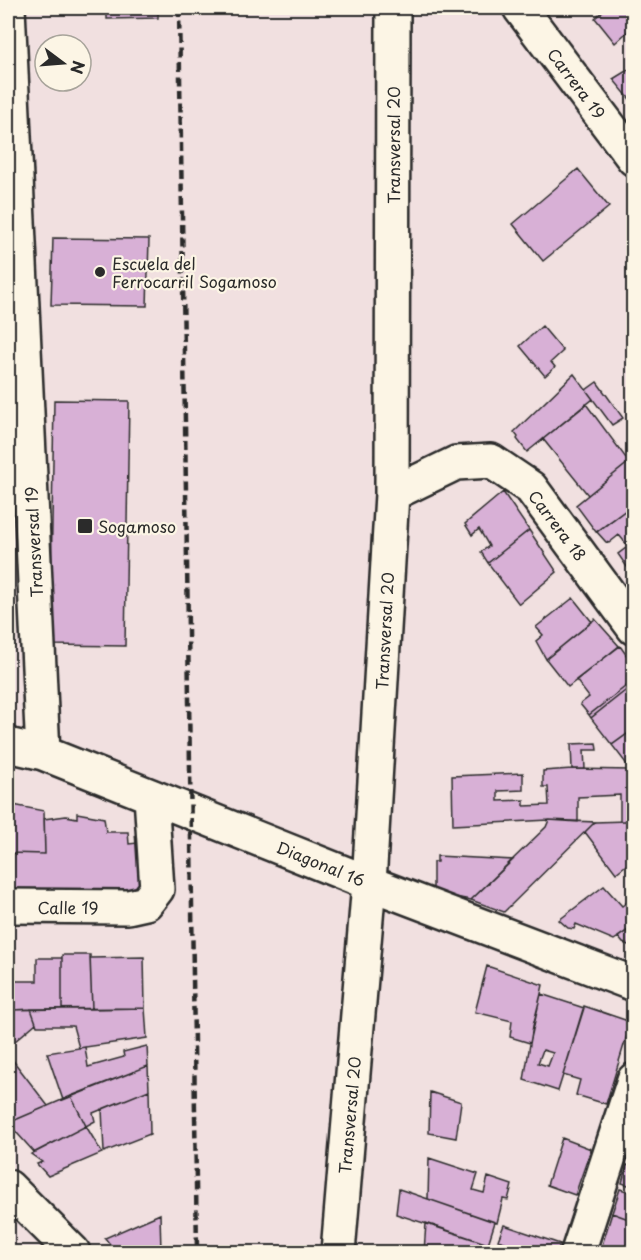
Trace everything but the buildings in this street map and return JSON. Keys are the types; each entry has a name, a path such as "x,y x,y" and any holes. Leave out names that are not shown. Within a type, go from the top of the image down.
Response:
{"street":[{"name":"Transversal 19","path":"9,8 43,753"},
{"name":"Transversal 20","path":"338,1252 369,883 393,494 393,8"},
{"name":"Carrera 19","path":"520,8 633,159"},
{"name":"Carrera 18","path":"393,494 456,463 491,461 531,488 633,628"},
{"name":"Diagonal 16","path":"8,745 43,753 369,883 633,984"},
{"name":"Calle 19","path":"8,906 128,907 146,903 157,889 151,796"},
{"path":"578,1252 633,1080"},
{"path":"8,1187 73,1252"}],"railway":[{"path":"179,8 197,1252"}],"place":[{"name":"Escuela del Ferrocarril Sogamoso","path":"100,272"},
{"name":"Sogamoso","path":"85,526"}]}
